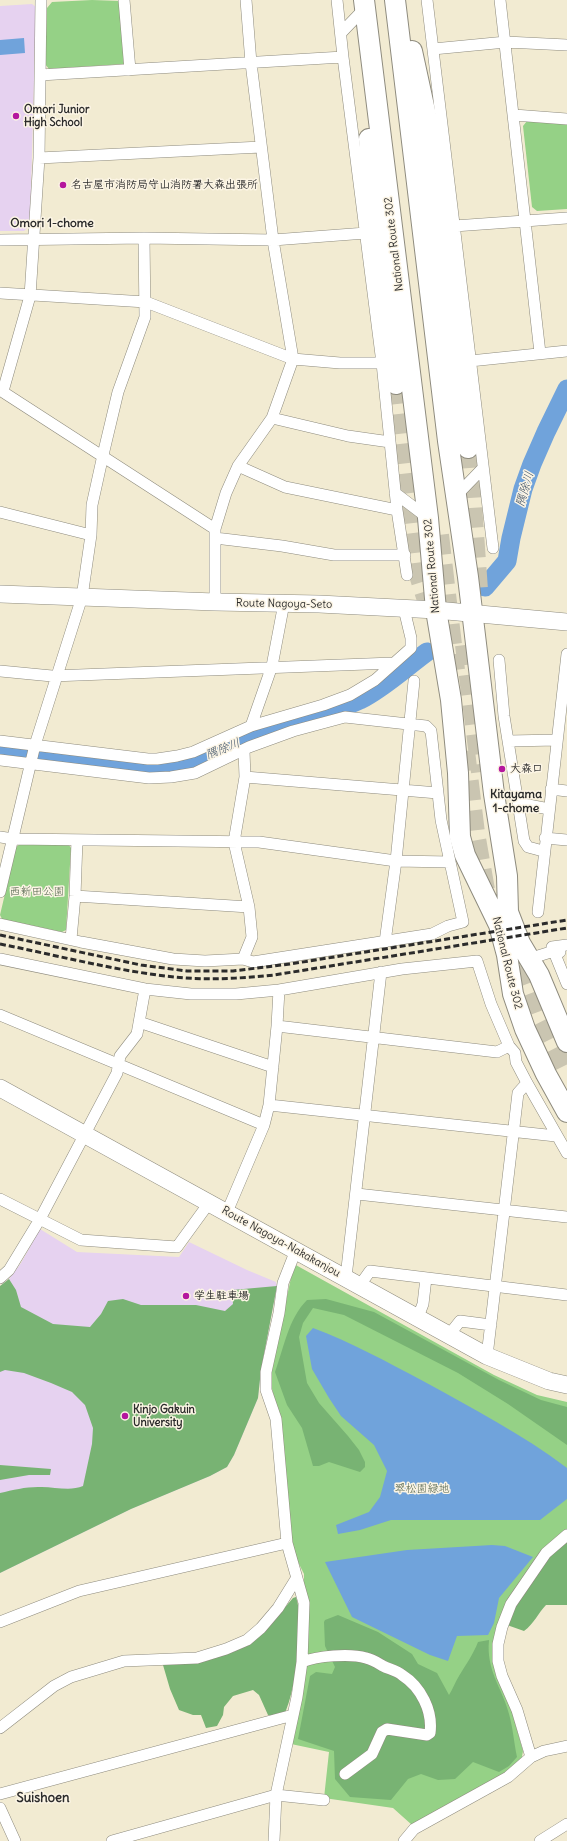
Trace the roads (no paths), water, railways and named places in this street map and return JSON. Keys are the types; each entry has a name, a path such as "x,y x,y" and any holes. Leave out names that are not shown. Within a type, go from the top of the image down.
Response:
{"highway":[{"name":"National Route 302","path":"395,0 456,497 494,794 507,876 508,912 520,943 539,975 565,1035"},
{"path":"401,0 427,120 468,448"},
{"name":"National Route 302","path":"364,4 428,518 436,610 454,728 460,837 465,855 499,925 507,955 513,994 525,1029 546,1074 567,1112"},
{"path":"364,4 368,130 375,225 396,384"}],"main road":[{"name":"Route Nagoya-Seto","path":"0,594 284,603 436,610 567,622"},
{"name":"Route Nagoya-Nakakanjou","path":"0,1088 488,1356 549,1381 567,1385"}],"street":[{"path":"42,0 39,158 30,296 2,391 103,455 215,533 334,555 405,555"},
{"path":"124,0 130,70"},
{"path":"215,602 215,533 226,493 238,466 272,418 293,359 273,240 251,63 246,0"},
{"path":"337,0 382,363 397,510 407,575"},
{"path":"427,0 492,548"},
{"path":"500,0 506,42 540,353"},
{"path":"341,33 364,4"},
{"path":"433,49 506,42 567,45"},
{"path":"40,75 343,57"},
{"path":"514,115 567,119"},
{"path":"39,158 261,147"},
{"path":"454,226 567,218"},
{"path":"0,240 144,238 273,240 366,233"},
{"path":"0,892 35,745 82,597 91,535 92,505 118,392 145,317 144,238"},
{"path":"0,293 146,302 293,359 340,363 382,363"},
{"path":"470,361 567,351"},
{"path":"272,418 348,436 390,442"},
{"path":"238,466 285,487 397,510"},
{"path":"456,497 483,468"},
{"path":"395,493 428,518"},
{"path":"0,512 91,535"},
{"path":"251,726 272,666 284,603"},
{"path":"0,741 157,759 192,752 251,726 336,701 374,680 410,648 411,638 404,609"},
{"path":"538,912 557,740 563,717 567,654"},
{"path":"499,660 504,716 524,841 528,847 544,851"},
{"path":"0,671 58,676 272,666 393,663"},
{"path":"385,942 396,861 408,724 414,681"},
{"path":"484,711 504,716"},
{"path":"0,760 149,778 172,777 195,772 244,751 249,747 293,731 345,717 426,726 431,731 438,793 450,862 463,922 448,926 432,934 253,962 243,959 205,961 173,959 0,924"},
{"path":"509,741 557,740"},
{"path":"243,959 252,937 249,907 234,842 246,777 244,751"},
{"path":"246,777 438,793"},
{"path":"551,789 567,791"},
{"path":"518,803 549,809"},
{"path":"0,837 13,839 259,842 396,861 450,862"},
{"path":"546,838 567,840"},
{"path":"71,939 75,896 77,840"},
{"path":"75,896 249,907"},
{"path":"538,956 560,949 567,984"},
{"path":"0,959 145,989 191,994 236,994 279,990 381,972 476,961 491,1004 516,1062 556,1136 567,1153"},
{"path":"353,1281 357,1194 381,972"},
{"path":"0,1278 9,1270 40,1219 117,1073 120,1065 120,1056 136,1034 145,989"},
{"path":"227,1212 264,1125 269,1104 279,990"},
{"path":"0,1015 264,1125"},
{"path":"139,1022 273,1067"},
{"path":"277,1026 497,1052 512,1050"},
{"path":"512,1050 525,1029"},
{"path":"488,1356 518,1093 527,1083"},
{"path":"269,1104 556,1136"},
{"path":"357,1194 567,1218"},
{"path":"0,1200 81,1240 177,1247 209,1203"},
{"path":"274,1841 276,1795 298,1697 302,1662 304,1603 296,1580 287,1543 276,1418 266,1390 266,1372 279,1313 283,1283 296,1250"},
{"path":"353,1281 370,1271 567,1295"},
{"path":"418,1317 423,1304 426,1278"},
{"path":"449,1334 460,1321 491,1325"},
{"path":"531,1757 518,1710 502,1676 498,1661 498,1644 502,1627 511,1604 546,1553 567,1535"},
{"path":"0,1622 79,1590 287,1543"},
{"path":"0,1728 54,1686 71,1677 124,1661 197,1658 226,1650 247,1640 278,1608 296,1580"},
{"path":"302,1662 312,1658 353,1656 366,1658 402,1674 418,1688 428,1711 431,1726 430,1733 427,1735 387,1730 382,1732 372,1754 345,1774"},
{"path":"0,1794 293,1715"},
{"path":"404,1841 414,1829 508,1777 531,1757 544,1751 567,1746"},
{"path":"112,1841 276,1795 324,1800"},
{"path":"0,1808 15,1841"},
{"path":"540,1841 567,1824"}],"water":[{"path":"24,38 25,53 0,55 0,40"},
{"path":"313,1328 355,1346 423,1381 496,1422 550,1456 567,1468 567,1499 540,1520 391,1520 360,1530 338,1534 336,1525 369,1512 380,1497 387,1471 374,1445 341,1416 312,1369 306,1336"},
{"path":"492,1545 505,1546 533,1557 499,1598 494,1623 488,1635 457,1636 448,1661 430,1655 352,1617 325,1562 407,1550"}],"waterway":[{"name":"隅除川","path":"485,587 507,561 523,489 546,432 567,389"},
{"name":"隅除川","path":"0,751 146,768 180,764 214,754 279,727 360,700 386,684 427,652"}],"tunnel":[{"path":"396,384 418,572 433,619"},
{"path":"468,448 478,590"},
{"path":"439,535 455,670"},
{"path":"465,645 481,772"},
{"path":"465,751 475,833 485,890"},
{"path":"510,937 541,1018 567,1070"}],"railway":[{"path":"0,935 141,965 187,971 233,971 290,964 567,920"},
{"path":"0,944 92,964 162,976 219,979 274,975 567,928"}],"place":[{"name":"Omori Junior High School","path":"16,116"},
{"name":"名古屋市消防局守山消防署大森出張所","path":"63,185"},
{"name":"大森口","path":"502,769"},
{"name":"学生駐車場","path":"186,1296"},
{"name":"Kinjo Gakuin University","path":"125,1416"}],"district":[{"name":"Omori 1-chome","path":"52,224"},
{"name":"Kitayama 1-chome","path":"516,802"},
{"name":"Suishoen","path":"43,1798"}],"park label":[{"name":"西新田公園","path":"37,892"},
{"name":"翠松園緑地","path":"422,1489"}]}
